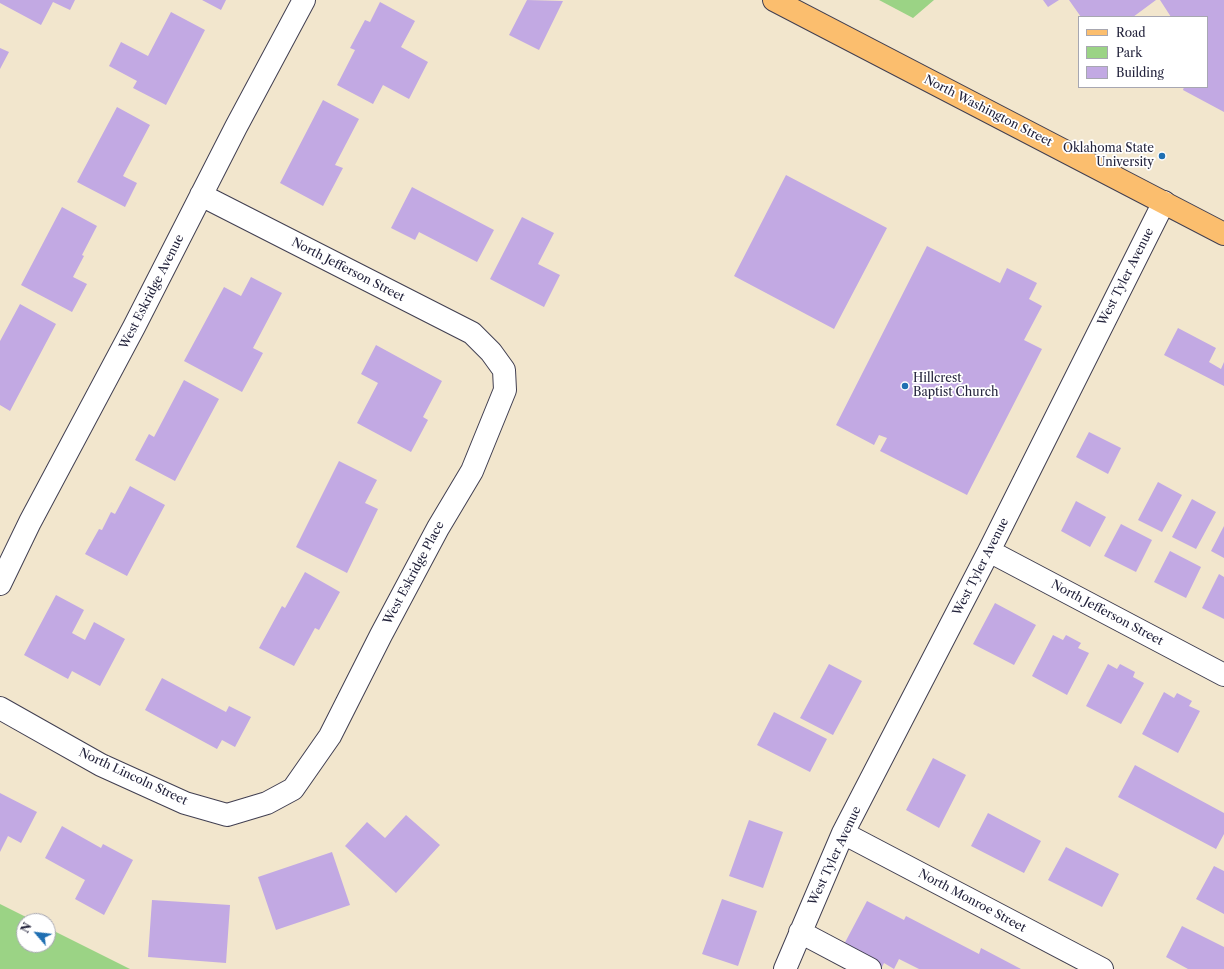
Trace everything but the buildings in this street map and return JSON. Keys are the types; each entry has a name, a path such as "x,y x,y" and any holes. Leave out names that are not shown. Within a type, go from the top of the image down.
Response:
{"main road":[{"name":"North Washington Street","path":"774,0 1224,234"}],"street":[{"name":"West Eskridge Avenue","path":"0,584 30,522 134,327 201,195 304,0"},
{"name":"North Jefferson Street","path":"201,195 472,333 491,352"},
{"name":"West Tyler Avenue","path":"800,932 843,833 989,551 1164,202"},
{"name":"West Eskridge Place","path":"293,788 330,736 427,548 472,471 505,390 504,370 491,352"},
{"name":"North Jefferson Street","path":"989,551 1224,675"},
{"name":"North Lincoln Street","path":"0,708 101,765 185,804 227,814 267,803 293,788"},
{"name":"North Monroe Street","path":"843,833 1102,969"},
{"path":"785,969 800,932 870,969"}],"green space":[{"path":"879,0 934,0 913,18"},
{"path":"0,904 18,913 16,913 16,953 56,953 56,932 130,969 0,969"}],"place":[{"name":"Oklahoma State University","path":"1162,156"},
{"name":"Hillcrest Baptist Church","path":"905,386"}]}
